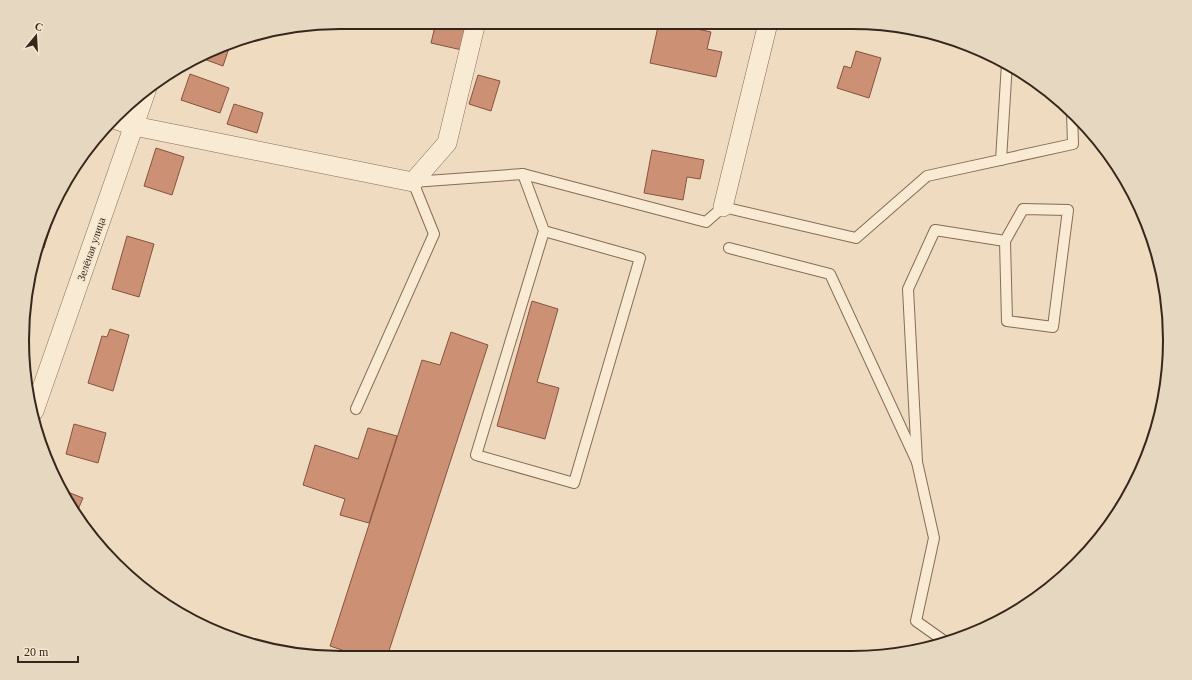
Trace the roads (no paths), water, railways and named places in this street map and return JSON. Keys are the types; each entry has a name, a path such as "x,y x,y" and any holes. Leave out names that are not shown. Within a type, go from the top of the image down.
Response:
{"street":[{"path":"119,121 134,126 413,182 447,143 474,29"},
{"path":"723,207 766,29"},
{"name":"Зелёная улица","path":"36,405 143,99"}],"lane":[{"path":"1001,160 1007,70"},
{"path":"356,409 434,234 413,182 523,174 706,222 723,207 856,238 927,176 1073,144 1072,120"},
{"path":"523,174 544,231 476,455 574,483 640,258 544,231"},
{"path":"1023,209 1068,210 1053,327 1007,321 1005,241 1023,209"},
{"path":"940,638 916,621 934,538 917,462 908,288 935,230 1005,241"},
{"path":"729,248 830,274 917,462"}]}
